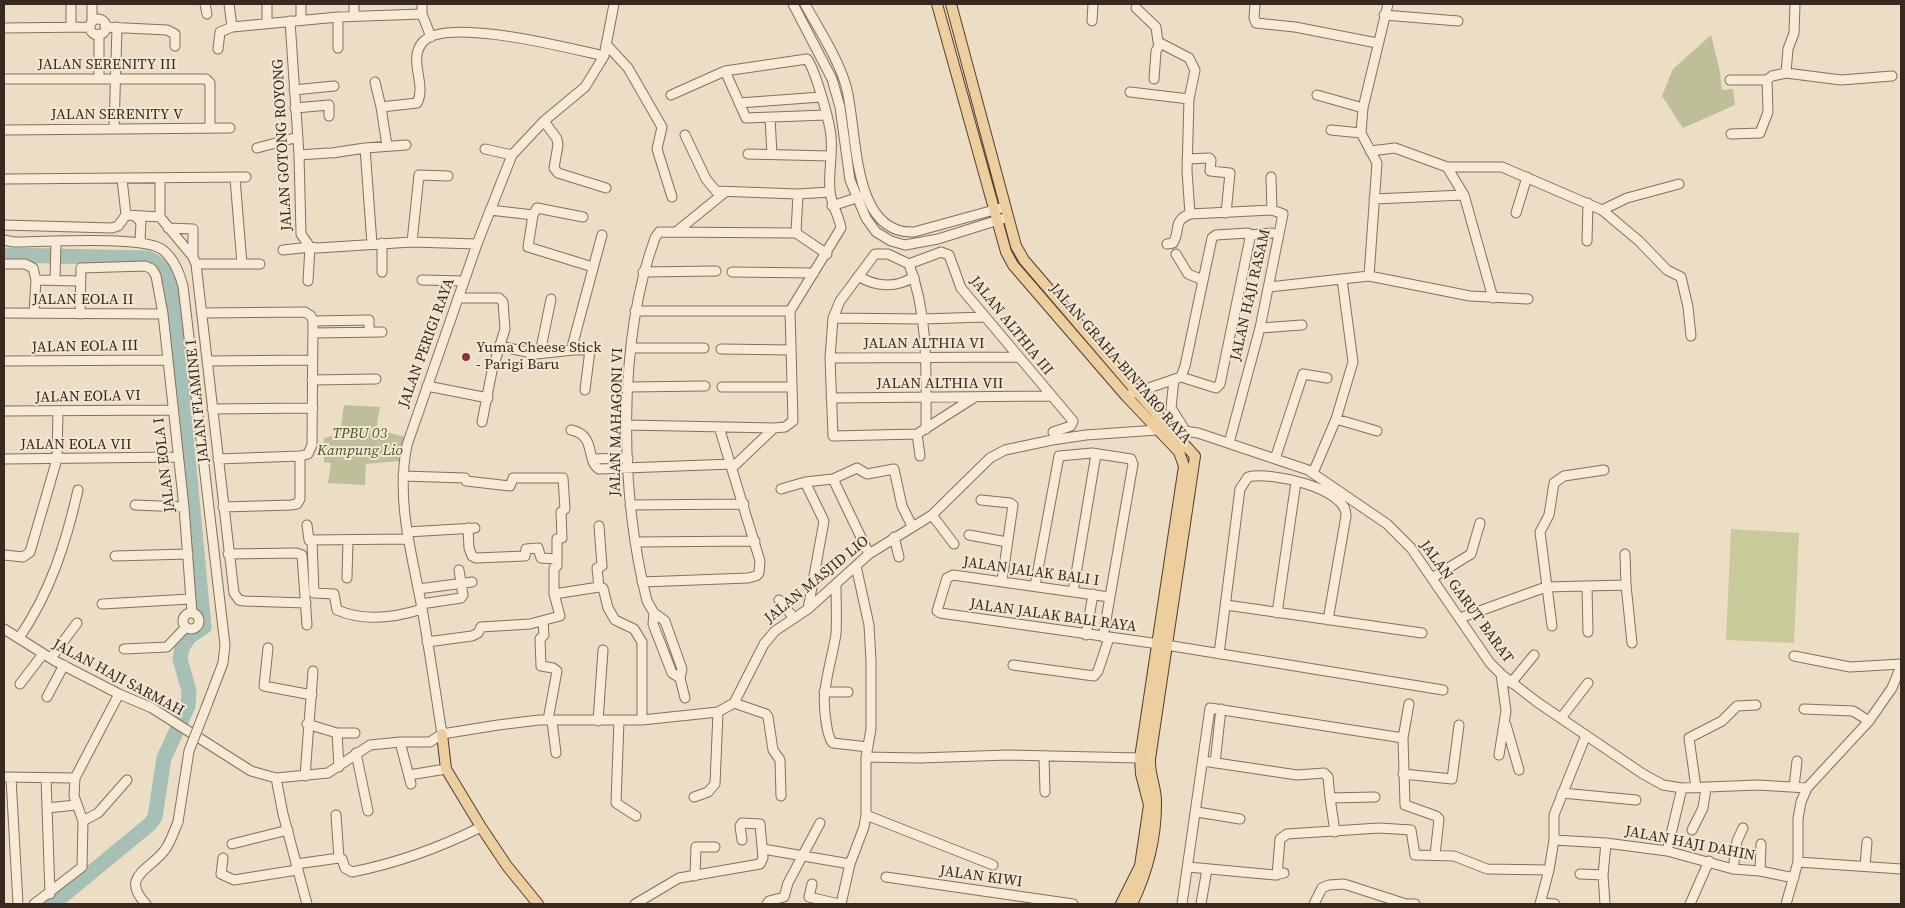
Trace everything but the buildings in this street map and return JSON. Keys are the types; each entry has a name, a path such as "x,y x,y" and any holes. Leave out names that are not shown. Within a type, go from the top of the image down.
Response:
{"main road":[{"name":"JALAN GRAHA BINTARO RAYA","path":"937,4 997,222 1006,252 1013,265 1126,396 1180,452 1184,466 1176,553"},
{"name":"JALAN GRAHA BINTARO RAYA","path":"951,4 1016,246 1024,260 1136,391 1195,456 1140,758 1141,774 1149,805 1140,866 1120,904"},
{"name":"JALAN GRAHA BINTARO RAYA","path":"1132,904 1148,866 1156,804 1150,777 1150,759 1161,645"},
{"path":"442,734 446,769 507,866 538,904"}],"street":[{"path":"71,4 71,27"},
{"path":"92,4 92,32 99,34 104,32 105,27"},
{"path":"205,4 207,14"},
{"path":"229,4 232,27"},
{"path":"267,4 267,23"},
{"path":"301,4 301,19"},
{"path":"354,4 354,16"},
{"path":"422,4 422,14 431,36"},
{"name":"JALAN PERIGI RAYA","path":"442,734 422,606 404,516 403,476 407,445 477,244 512,155 544,121 585,87 604,56 614,4"},
{"path":"793,4 836,90 847,164 856,198 866,218 876,232 893,242 905,245 997,222 1006,212"},
{"path":"805,4 846,86 853,117 858,162 867,195 873,210 882,222 898,231 930,229 994,211 1006,212"},
{"path":"1092,21 1093,4"},
{"path":"1126,4 1137,6 1156,27 1160,44 1189,58 1193,64 1194,78 1189,98 1187,159 1190,214 1182,217 1178,223 1175,240 1167,244"},
{"path":"1255,4 1254,18 1256,23 1295,27 1377,43"},
{"path":"1369,276 1377,163 1361,133 1363,108 1377,43 1388,4"},
{"path":"1786,73 1788,49 1794,33 1795,4"},
{"path":"218,49 220,32 232,27 338,16 422,14"},
{"path":"1384,15 1458,21"},
{"path":"338,16 338,48"},
{"path":"4,28 71,27 91,24 100,20 105,27"},
{"name":"JALAN GOTONG ROYONG","path":"290,21 299,155 301,234 310,247 412,242 477,244"},
{"path":"105,27 167,30 174,34 175,46"},
{"path":"114,129 117,27"},
{"path":"382,107 417,103 419,86 416,68 417,52 422,42 431,36 450,33 518,37 604,56"},
{"path":"99,34 99,78"},
{"path":"606,44 628,68 662,127 657,149 672,197"},
{"path":"1154,79 1156,51 1160,44"},
{"path":"628,425 786,427 792,421 790,311 827,254 841,228 832,206 830,192 831,137 821,97 807,59 725,71 671,95"},
{"path":"725,71 744,116 770,118 826,115"},
{"path":"1730,80 1767,80 1772,76 1786,73 1841,80 1892,76"},
{"name":"JALAN SERENITY III","path":"4,79 116,78 209,80 210,128"},
{"path":"1731,134 1760,133 1768,112 1767,80"},
{"path":"374,82 382,107 387,146"},
{"path":"294,90 334,86"},
{"path":"1130,92 1189,98"},
{"path":"1317,94 1363,108"},
{"path":"739,103 821,97"},
{"path":"295,108 329,105 329,116"},
{"path":"770,118 772,154"},
{"path":"544,121 557,139 558,145 554,168 558,173 606,188"},
{"name":"JALAN SERENITY V","path":"4,130 230,128"},
{"path":"1331,130 1361,133"},
{"path":"685,135 712,188 724,193 798,194 830,192"},
{"path":"257,148 298,137"},
{"path":"299,155 406,145"},
{"path":"366,148 382,272"},
{"path":"486,148 512,155"},
{"path":"1370,150 1395,148 1447,166 1502,167 1602,210 1639,241 1667,270 1681,277 1692,336"},
{"path":"748,154 830,156"},
{"path":"1187,159 1209,158 1212,160 1210,171 1230,174 1226,213"},
{"path":"1447,166 1464,195 1493,298"},
{"path":"412,242 419,174 448,176"},
{"path":"4,179 160,179 235,178 246,176"},
{"path":"1271,177 1272,210"},
{"path":"122,178 137,217 140,241"},
{"path":"235,178 242,264"},
{"path":"1516,213 1527,178"},
{"path":"160,179 160,217 195,261 260,264"},
{"path":"1602,210 1627,198 1679,184"},
{"path":"676,232 724,193"},
{"path":"796,233 798,194"},
{"path":"832,206 867,195"},
{"path":"1374,199 1464,195"},
{"path":"1587,241 1588,203"},
{"path":"583,217 539,208 533,216 528,248 593,267"},
{"path":"490,210 533,216"},
{"name":"JALAN HAJI RASAM","path":"1190,214 1272,210 1283,214 1260,328 1229,443"},
{"path":"4,225 112,228 137,217 160,217"},
{"name":"JALAN FLAMINE I","path":"168,228 193,228 195,261 234,593 239,600 244,601 306,603"},
{"path":"886,253 898,231"},
{"name":"JALAN MAHAGONI VI","path":"676,232 659,232 655,238 643,272 635,311 629,387 628,468 630,504 642,582 647,601 654,613 653,624 672,673 680,678 685,698"},
{"path":"676,232 796,233 827,254"},
{"path":"1183,427 1171,408 1178,378 1186,366 1214,236 1272,234"},
{"path":"574,350 602,235"},
{"path":"1126,396 1178,378 1216,388 1220,384 1249,235"},
{"path":"4,240 56,245 140,241 161,248 171,258 183,286 225,645 223,663 190,751 178,822 164,851 139,874 135,884 137,895 146,904"},
{"path":"55,280 56,245"},
{"path":"283,250 310,247 308,281"},
{"name":"JALAN ALTHIA III","path":"910,264 946,252 949,255 957,282 973,304 1073,421 1071,426 1053,432"},
{"path":"926,429 923,319 910,264 886,253 872,257 840,301 833,318 830,358 833,436 917,434 926,429 976,397"},
{"path":"1176,254 1188,274 1203,280"},
{"path":"4,264 30,266 34,271 36,280 34,313"},
{"name":"JALAN EOLA I","path":"79,281 82,267 145,266 152,269 156,276 163,314 184,507 190,599 192,613 198,618 198,624 192,629 186,628 167,647 124,649"},
{"path":"643,272 716,271"},
{"path":"732,272 814,273"},
{"path":"858,276 875,284 888,285 902,283 914,277"},
{"path":"1269,287 1369,276 1470,296 1528,298"},
{"path":"1313,473 1336,419 1353,362 1342,279"},
{"path":"36,280 79,281 80,314"},
{"path":"422,280 464,281"},
{"path":"458,298 500,298 502,300 505,329 492,371 482,422"},
{"path":"540,354 551,299"},
{"path":"970,317 973,304"},
{"path":"635,311 790,311"},
{"name":"JALAN EOLA II","path":"4,313 163,314"},
{"path":"202,313 369,320 369,332"},
{"path":"833,318 923,319 984,317"},
{"path":"218,459 300,456 308,454 312,445 313,408 313,333 311,318"},
{"path":"1260,328 1302,325"},
{"path":"313,333 382,332"},
{"path":"499,346 540,354 574,350 591,351 585,390"},
{"path":"631,348 704,348"},
{"path":"721,349 791,350"},
{"name":"JALAN ALTHIA VI","path":"830,358 1019,358"},
{"name":"JALAN EOLA III","path":"4,361 167,360"},
{"path":"207,361 312,360"},
{"path":"1275,459 1302,374 1327,378"},
{"path":"312,380 376,380"},
{"path":"427,386 488,398"},
{"path":"629,387 705,386"},
{"path":"722,387 792,387"},
{"name":"JALAN ALTHIA VII","path":"831,398 1050,396"},
{"path":"212,409 313,408"},
{"name":"JALAN EOLA VI","path":"4,411 173,410"},
{"path":"4,555 26,557 30,552 57,459 58,411"},
{"path":"1336,419 1377,431"},
{"path":"642,582 756,576 759,573 760,561 755,541 719,427"},
{"path":"571,430 584,436 594,465 599,469 732,466 774,428"},
{"name":"JALAN GARUT BARAT","path":"1158,430 1171,429 1198,433 1313,473 1387,524 1411,548 1500,674 1643,774 1663,785 1682,788 1758,785 1808,788"},
{"name":"JALAN MASJID LIO","path":"734,703 764,644 776,631 808,609 869,554 932,515 977,468 990,458 1005,450 1086,435 1158,430"},
{"path":"917,434 920,456"},
{"path":"1012,665 1094,676 1098,671 1106,638 1110,597 1133,464 1131,459 1096,454 1062,454 1057,458 1035,586"},
{"path":"1073,592 1096,454"},
{"path":"223,507 297,504 300,499 300,456"},
{"name":"JALAN EOLA VII","path":"4,458 178,457"},
{"path":"593,459 628,458"},
{"path":"781,490 805,482 833,479 857,468 867,474 892,468 898,483 902,506 912,526"},
{"path":"1552,626 1540,532 1549,515 1554,483 1564,476 1604,470"},
{"path":"403,476 465,478 466,481 475,483 510,486 513,478 563,478 566,509 561,512 562,538 557,539 557,566 554,568 554,594 560,616 530,624 481,627 478,633 472,636 427,642"},
{"path":"1219,654 1240,489 1248,477 1253,476 1315,486 1337,498 1346,511 1328,620"},
{"path":"833,479 869,554"},
{"path":"805,482 824,521 808,609"},
{"path":"1277,613 1296,482"},
{"path":"19,638 46,593 58,563 78,490"},
{"path":"981,500 1010,503 1013,506 1002,581"},
{"path":"630,504 744,504"},
{"path":"135,505 184,507"},
{"path":"932,515 954,544"},
{"path":"1432,578 1470,555 1480,523"},
{"path":"307,525 307,539 312,541 408,536 472,528 469,548 472,556 476,558 525,556 526,549 529,547 538,548 541,558 557,559"},
{"path":"599,526 602,566 597,568 599,587"},
{"path":"969,535 1007,542"},
{"path":"894,537 899,557"},
{"path":"347,578 348,540"},
{"path":"312,541 314,593 334,594 337,610 375,618 398,616 422,606 462,598 460,570"},
{"path":"635,542 755,541"},
{"path":"228,554 296,553 302,555 307,625"},
{"path":"115,556 188,554"},
{"path":"1625,554 1632,642"},
{"path":"812,884 809,897 840,904 850,864 864,827 866,815 866,757 871,729 870,638 856,566"},
{"name":"JALAN JALAK BALI I","path":"937,611 949,576 1002,581 1110,597"},
{"path":"418,589 472,582"},
{"path":"836,584 836,631 831,666 824,692 830,740 833,743 868,747"},
{"path":"1460,618 1546,587 1626,585"},
{"path":"1587,587 1588,632"},
{"path":"554,594 603,588 608,608 615,620 634,630 642,642 642,720"},
{"path":"1086,635 1092,594"},
{"path":"102,604 190,599"},
{"path":"778,600 794,618"},
{"path":"1226,605 1422,634"},
{"name":"JALAN JALAK BALI RAYA","path":"937,611 940,613 1161,645 1443,690"},
{"path":"543,621 544,636 540,639 541,666 553,668 557,671 550,720 556,753"},
{"path":"20,684 77,623"},
{"name":"JALAN HAJI SARMAH","path":"4,629 47,656 119,694 152,708 251,771 276,778 328,773 370,745 430,742 442,734"},
{"path":"268,648 264,686 312,695"},
{"path":"598,721 603,650"},
{"path":"1511,683 1534,655"},
{"path":"1786,904 1798,862 1798,819 1801,802 1808,788 1869,721 1892,688 1901,665 1850,667 1794,656"},
{"path":"47,698 64,665"},
{"path":"305,776 307,724 312,695 313,671"},
{"path":"1500,674 1505,692 1506,722 1519,770"},
{"path":"1561,718 1588,683"},
{"path":"1892,688 1901,690"},
{"path":"824,692 848,692"},
{"path":"34,904 50,894 82,867 84,821 74,796 75,778 119,694"},
{"path":"442,734 498,725 550,720 642,720 718,712 734,703 768,716 774,750 780,760 781,796"},
{"path":"1409,704 1403,738 1405,805 1436,816 1439,819 1435,855"},
{"path":"1692,830 1703,808 1701,788 1689,738 1722,721 1737,706 1756,706"},
{"path":"1182,904 1197,812 1209,709 1222,709 1403,738"},
{"path":"1215,763 1222,709"},
{"path":"1804,709 1853,711 1869,721"},
{"path":"694,797 708,792 715,784 718,712"},
{"path":"619,721 616,803 636,816"},
{"path":"1499,755 1506,722"},
{"path":"307,724 337,733 356,733"},
{"path":"1403,774 1452,779 1459,725"},
{"path":"337,733 339,767"},
{"path":"1556,904 1540,904 1549,870 1554,840 1554,815 1586,735"},
{"path":"400,742 410,780 446,769"},
{"path":"356,753 368,811"},
{"path":"866,757 1140,758"},
{"path":"1044,757 1045,792"},
{"path":"1203,761 1297,774 1325,774 1328,776 1335,832"},
{"path":"1794,787 1797,761"},
{"path":"18,904 8,777 75,778"},
{"path":"46,778 50,894"},
{"path":"276,778 306,904"},
{"path":"84,821 98,813 127,780"},
{"path":"1667,851 1682,788"},
{"path":"1562,793 1636,800"},
{"path":"1330,798 1375,797"},
{"path":"47,808 76,805"},
{"path":"1197,812 1240,819"},
{"path":"336,815 339,858 348,871 390,864 417,856 481,827"},
{"path":"866,815 993,865"},
{"path":"635,904 679,878 760,864 763,861 763,848 760,824 742,823 740,826 742,840"},
{"path":"767,904 769,901 782,899 788,883 820,823"},
{"path":"1188,867 1281,874 1280,839 1287,834 1379,828 1411,830 1415,855 1454,856 1487,869 1549,870"},
{"path":"1733,869 1737,842 1743,828"},
{"path":"232,844 288,830"},
{"name":"JALAN HAJI DAHIN","path":"1554,840 1606,843 1667,851 1733,869 1760,871 1794,878"},
{"path":"1865,866 1867,842"},
{"path":"1605,904 1603,875 1606,843"},
{"path":"1760,871 1761,844"},
{"path":"695,876 696,847 715,847"},
{"path":"763,848 803,857 850,864"},
{"path":"223,858 221,874 226,878 234,880 339,858"},
{"path":"1690,904 1709,861"},
{"path":"1798,862 1901,868"},
{"path":"1201,904 1207,869"},
{"path":"1580,874 1603,875"},
{"name":"JALAN KIWI","path":"886,877 1020,901 1072,904"},
{"path":"1314,904 1322,888 1337,884 1406,904 1416,904"}],"green space":[{"path":"1711,35 1720,72 1722,90 1733,89 1735,105 1683,128 1662,96 1673,69"},
{"name":"TPBU 03 Kampung Lio","path":"344,405 380,407 376,429 405,437 400,461 366,464 365,485 328,483 331,463 324,462 324,438 340,434"},
{"path":"1731,529 1799,533 1794,643 1726,640"}],"waterway":[{"path":"4,255 148,258 155,261 167,273 173,297 204,627 189,637 182,648 180,659 189,691 188,706 164,758 155,817 150,824 53,904"}],"place":[{"name":"Yuma Cheese Stick - Parigi Baru","path":"466,357"}]}
